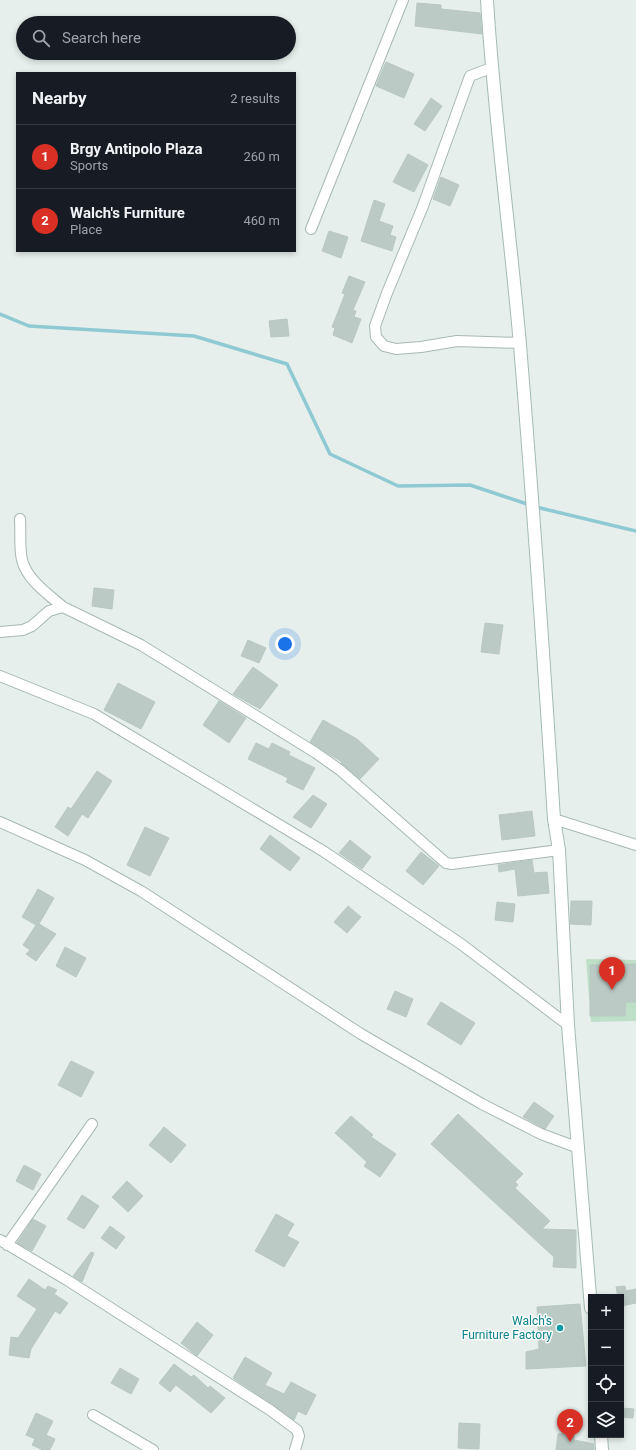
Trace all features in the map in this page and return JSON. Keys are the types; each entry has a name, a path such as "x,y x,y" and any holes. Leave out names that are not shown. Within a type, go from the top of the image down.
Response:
{"main road":[{"path":"487,0 491,68 520,343 531,480 554,819 559,850 568,1025 590,1294"},
{"path":"601,1438 602,1450"}],"street":[{"path":"312,229 403,0"},
{"path":"491,68 470,76 423,206 375,326 376,337 384,346 396,349 421,347 457,341 520,343"},
{"path":"20,519 22,559 26,570 34,581 63,607 141,645 316,753 340,770 446,863 452,864 559,850"},
{"path":"0,632 23,630 32,626 49,611 63,607"},
{"path":"0,676 94,714 323,851 461,944 568,1025"},
{"path":"554,819 636,845"},
{"path":"0,822 85,860 135,887 361,1034 488,1107 541,1134 579,1148"},
{"path":"92,1124 4,1242 67,1280 270,1410 297,1430 299,1436 295,1450"},
{"path":"93,1415 153,1450"}],"green space":[{"path":"586,959 636,960 636,1021 591,1022"}],"building":[{"path":"417,3 441,5 441,9 480,13 482,34 415,26"},
{"path":"386,62 414,74 404,98 376,86"},
{"path":"431,98 442,106 425,131 414,124"},
{"path":"408,154 428,165 414,192 393,182"},
{"path":"441,177 459,185 450,206 433,199"},
{"path":"374,200 385,204 379,221 393,226 390,235 396,237 392,251 361,241"},
{"path":"329,231 348,237 341,258 322,251"},
{"path":"349,276 365,282 353,310 356,311 354,317 361,319 352,343 333,335 335,328 332,327 345,294 342,293"},
{"path":"287,319 289,336 271,337 269,321"},
{"path":"94,588 114,590 112,609 92,606"},
{"path":"485,623 503,625 499,654 481,652"},
{"path":"248,640 266,648 259,663 241,656"},
{"path":"253,667 278,685 260,709 233,694"},
{"path":"118,683 155,702 141,729 104,710"},
{"path":"219,701 246,718 229,743 203,725"},
{"path":"323,720 357,739 379,759 360,779 341,763 342,762 310,742"},
{"path":"256,743 269,749 272,743 290,752 289,755 315,768 303,790 286,782 288,778 248,759"},
{"path":"97,771 112,781 88,818 82,814 68,836 55,827 68,807 71,809"},
{"path":"313,795 327,804 311,828 293,817"},
{"path":"532,811 535,836 502,840 499,815"},
{"path":"145,827 169,838 150,876 127,865"},
{"path":"270,835 300,858 290,871 260,849"},
{"path":"350,840 371,857 362,869 339,853"},
{"path":"421,852 439,866 423,885 406,871"},
{"path":"532,860 534,873 547,872 549,893 518,896 515,869 499,872 498,865"},
{"path":"38,889 54,898 39,924 56,934 36,961 26,954 30,950 23,945 36,925 22,917"},
{"path":"571,901 592,901 591,925 570,924"},
{"path":"497,902 515,904 513,922 495,920"},
{"path":"348,906 361,917 347,933 334,922"},
{"path":"65,947 86,958 76,977 56,966"},
{"path":"636,964 636,1002 626,1002 625,1016 590,1016 590,965"},
{"path":"395,991 413,999 406,1017 387,1009"},
{"path":"441,1002 475,1023 461,1045 427,1024"},
{"path":"71,1061 94,1072 81,1097 58,1085"},
{"path":"534,1102 554,1116 545,1129 523,1117"},
{"path":"458,1114 523,1174 515,1182 518,1185 515,1188 550,1221 542,1229 576,1230 576,1268 553,1267 554,1257 431,1144"},
{"path":"351,1116 373,1135 371,1137 396,1154 380,1177 364,1166 367,1162 335,1133"},
{"path":"164,1127 186,1145 171,1163 149,1145"},
{"path":"24,1165 41,1174 33,1190 16,1181"},
{"path":"127,1181 143,1196 128,1212 112,1197"},
{"path":"82,1195 99,1206 84,1229 67,1219"},
{"path":"276,1214 294,1224 287,1236 299,1242 284,1267 255,1251"},
{"path":"33,1219 46,1226 32,1251 17,1243"},
{"path":"110,1226 125,1237 116,1249 101,1238"},
{"path":"91,1252 94,1253 82,1282 73,1276"},
{"path":"29,1279 45,1290 48,1286 57,1290 54,1294 68,1303 60,1314 55,1311 31,1349 29,1358 9,1355 11,1337 18,1338 37,1309 17,1296"},
{"path":"625,1286 626,1291 636,1289 636,1303 624,1305 624,1294 617,1294 616,1287"},
{"name":"Walch's Furniture Factory","path":"580,1304 586,1366 526,1369 526,1352 539,1349 537,1307"},
{"path":"197,1322 213,1335 197,1356 181,1343"},
{"path":"245,1357 272,1373 265,1385 284,1394 291,1382 316,1395 306,1415 298,1411 294,1420 233,1378"},
{"path":"174,1364 191,1377 194,1375 208,1388 210,1386 225,1398 211,1413 176,1385 170,1392 159,1383"},
{"path":"120,1368 139,1379 131,1394 111,1383"},
{"path":"624,1408 634,1409 633,1418 624,1417"},
{"path":"36,1413 53,1421 46,1435 55,1439 50,1450 43,1450 32,1445 35,1439 26,1435"},
{"path":"459,1423 480,1424 479,1449 458,1448"},
{"path":"574,1432 574,1440 594,1444 594,1450 556,1450 558,1434"}],"waterway":[{"path":"0,314 29,326 194,336 287,364 330,454 398,486 470,485 530,505"},
{"path":"536,507 636,531"}],"place":[{"name":"Brgy Antipolo Plaza","path":"612,990"},
{"name":"Walch's Furniture Factory","path":"560,1328"},
{"name":"Walch's Furniture","path":"570,1442"}]}
